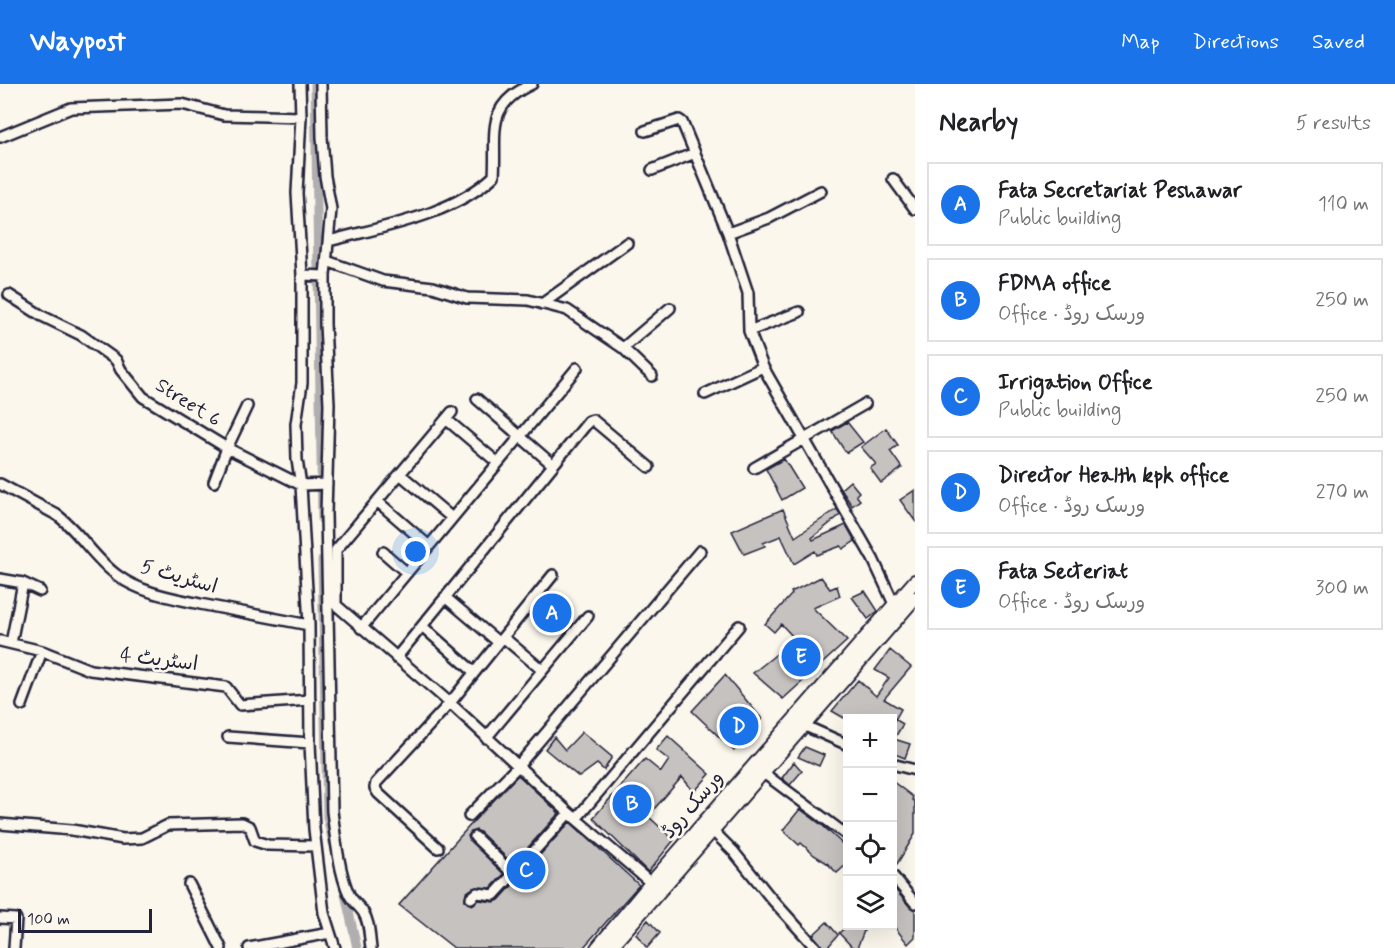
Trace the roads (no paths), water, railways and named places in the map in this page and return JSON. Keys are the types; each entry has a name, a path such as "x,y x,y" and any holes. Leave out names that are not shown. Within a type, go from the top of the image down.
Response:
{"main road":[{"name":"ورسک روڈ","path":"610,948 655,887 915,581"},
{"name":"ورسک روڈ","path":"597,948 712,830 915,598"}],"street":[{"path":"330,241 434,212 482,187 494,176 496,154 494,127 500,107 518,90 532,84"},
{"path":"335,948 324,913 316,846 310,743 309,625 302,485 297,460 296,424 302,383 302,275 297,193 301,88 320,87 323,147 331,208 330,241 325,276 325,324 329,404 326,484 332,811 343,875 349,894 363,912 369,925 372,948"},
{"path":"0,137 71,108 182,104 224,115 301,117"},
{"path":"645,131 679,120 682,122 729,232 748,293 749,331 763,367 873,559 894,604"},
{"path":"652,170 695,153"},
{"path":"893,180 915,209"},
{"path":"729,232 769,218 821,190"},
{"path":"542,304 627,243"},
{"path":"327,261 383,281 433,287 467,298 528,300 567,310 623,348 652,376"},
{"path":"302,275 325,276"},
{"name":"Street 6","path":"9,295 42,316 81,335 116,360 142,397 227,448 302,485"},
{"path":"623,348 670,309"},
{"path":"749,331 799,312"},
{"path":"705,394 763,367"},
{"path":"361,628 577,368"},
{"path":"477,399 552,464"},
{"path":"754,468 865,404"},
{"path":"214,482 247,406"},
{"path":"498,463 449,416 336,550 335,602 361,628 450,703 572,816 655,887"},
{"path":"396,658 552,464 591,420 649,467"},
{"path":"400,474 452,518"},
{"name":"اسٹریٹ 5","path":"0,484 57,515 99,560 119,577 139,588 163,596 309,625"},
{"path":"302,485 326,484"},
{"path":"377,501 429,546"},
{"path":"469,816 518,766 700,550"},
{"path":"383,552 407,573"},
{"path":"438,848 378,793 375,788 376,783 450,703 553,575"},
{"path":"0,579 23,583 40,591"},
{"path":"11,643 23,583"},
{"path":"445,597 542,670"},
{"path":"486,738 588,616"},
{"path":"471,898 477,893 494,895 572,816 739,626"},
{"path":"422,627 474,672"},
{"name":"اسٹریٹ 4","path":"0,641 42,651 90,669 226,687 240,705 310,700"},
{"path":"22,705 42,651"},
{"path":"803,725 843,743"},
{"path":"228,737 310,743"},
{"path":"897,765 915,770"},
{"path":"762,772 843,832"},
{"path":"0,824 81,831 123,839 142,838 168,825 242,823 250,827 255,841 268,845 316,846"},
{"path":"712,830 734,852 770,897 816,948"},
{"path":"475,837 513,874"},
{"path":"893,876 915,903"},
{"path":"189,884 221,948"},
{"path":"0,918 16,919 14,948"},
{"path":"249,948 330,933"}],"waterway":[{"path":"315,84 322,520"},
{"path":"322,560 327,817 333,843"},
{"path":"343,885 357,948"}],"place":[{"name":"Fata Secretariat Peshawar","path":"552,613"},
{"name":"Fata Secteriat","path":"801,657"},
{"name":"Director Health kpk office","path":"739,726"},
{"name":"FDMA office","path":"632,804"},
{"name":"Irrigation Office","path":"526,870"}]}
